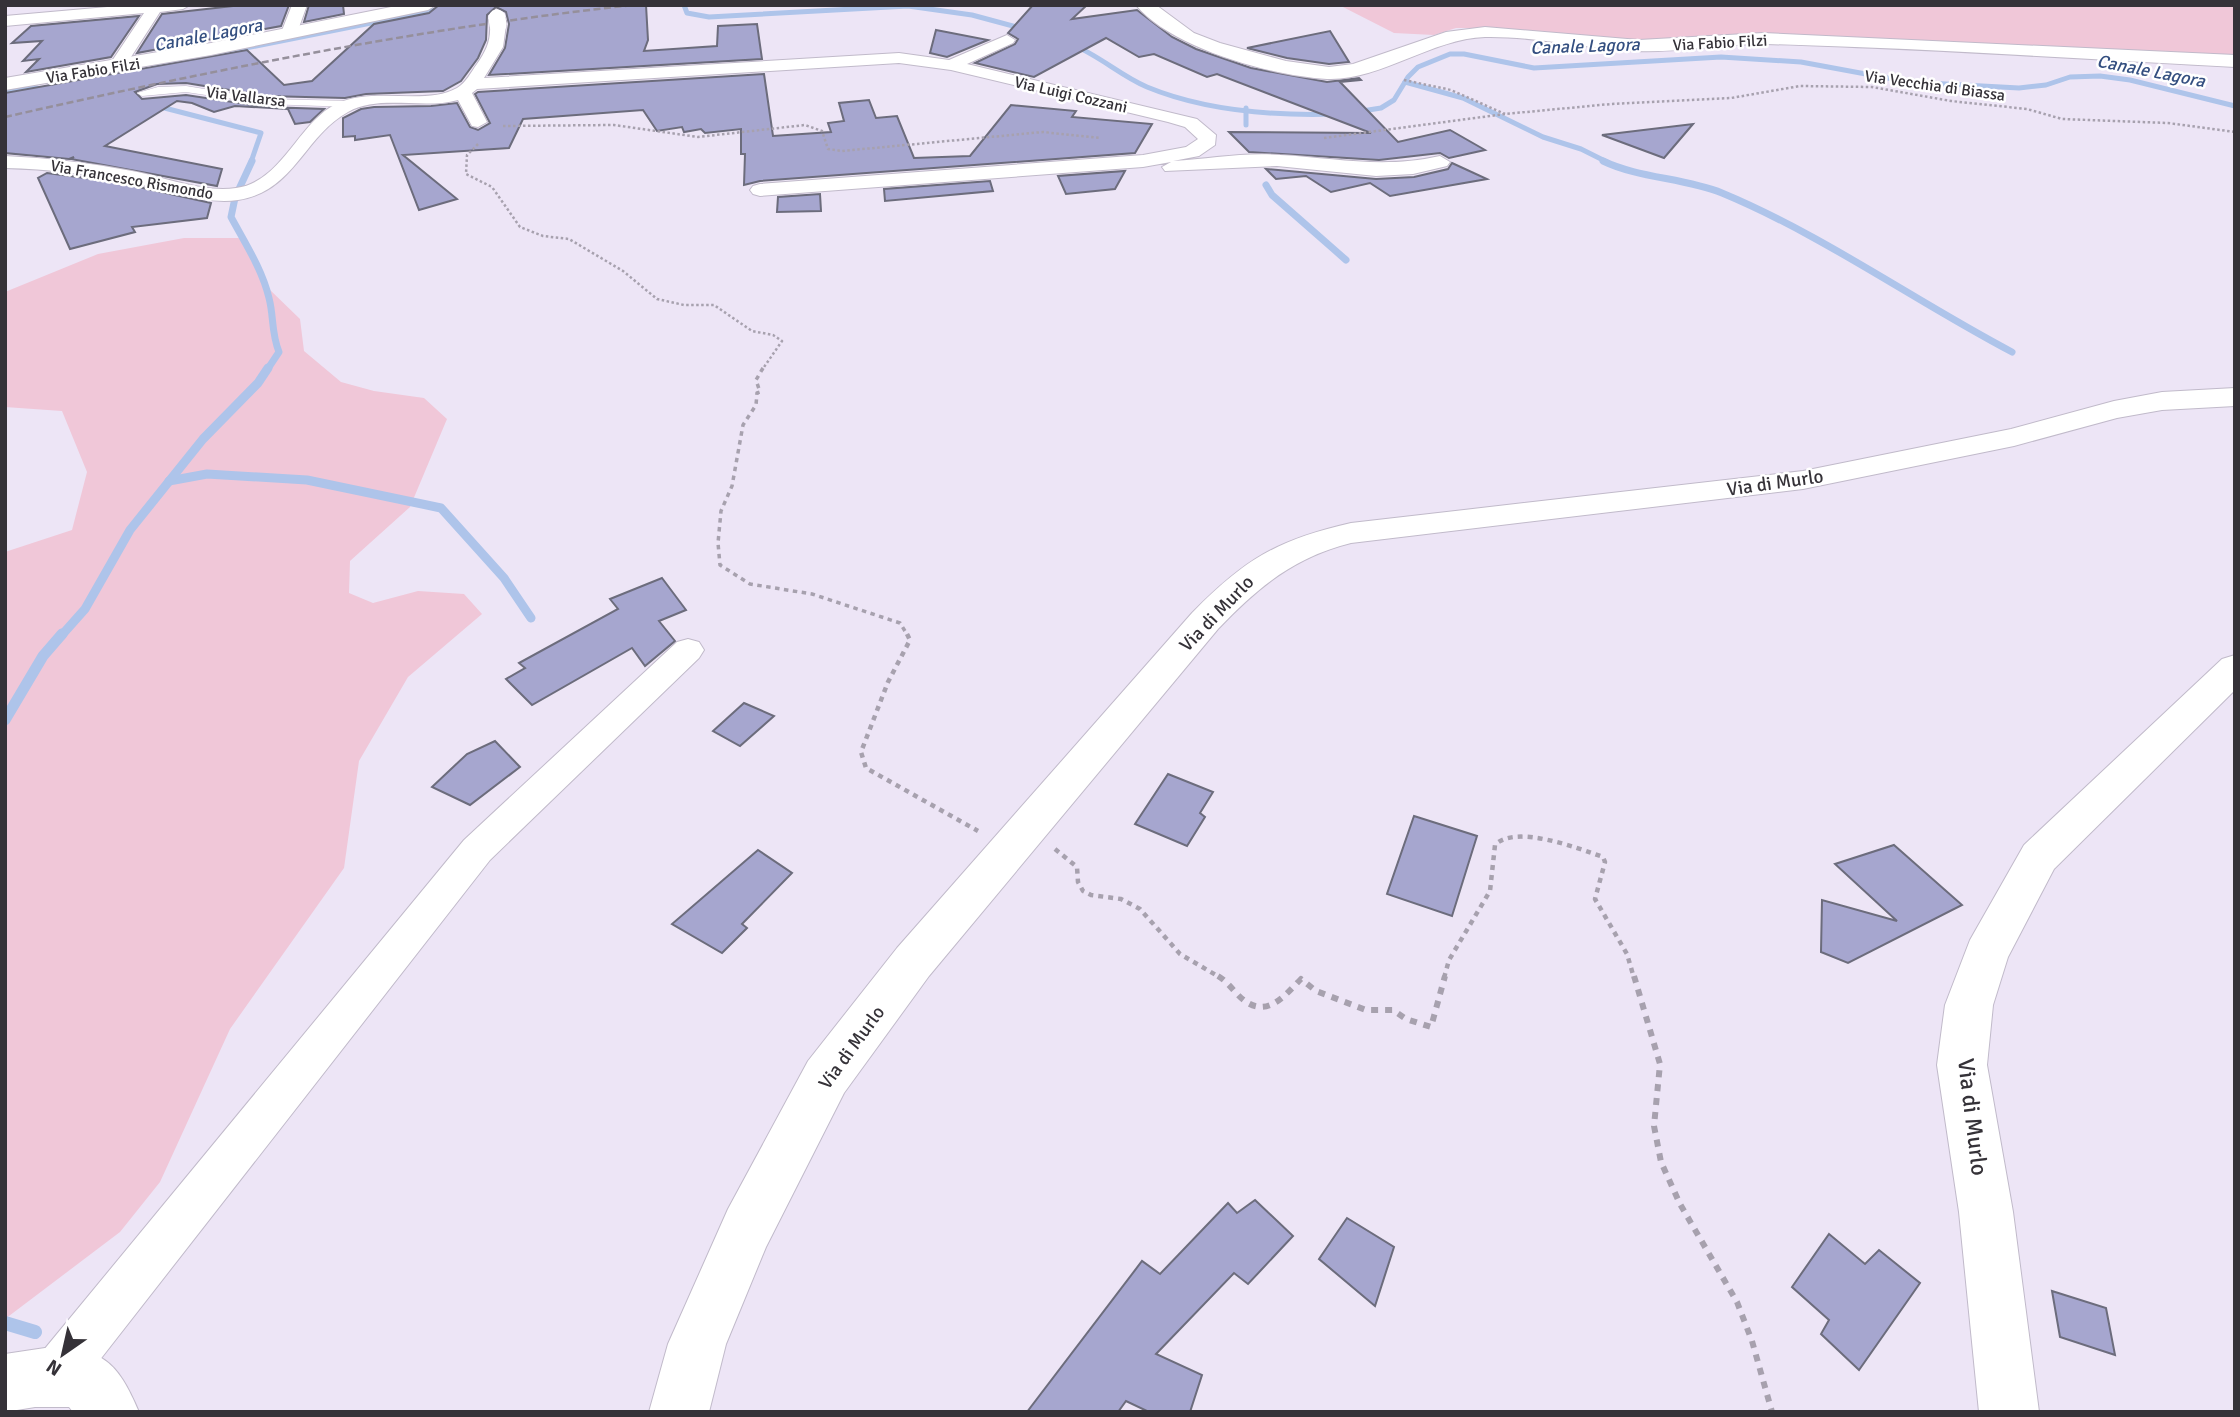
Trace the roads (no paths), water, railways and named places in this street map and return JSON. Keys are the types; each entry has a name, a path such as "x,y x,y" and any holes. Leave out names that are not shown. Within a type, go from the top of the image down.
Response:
{"street":[{"path":"5,39 41,5"},
{"path":"5,21 183,5"},
{"path":"289,33 300,5"},
{"name":"Via Fabio Filzi","path":"5,84 116,67 428,5"},
{"name":"Via Fabio Filzi","path":"1144,5 1188,37 1213,47 1286,67 1329,73 1356,69 1452,36 1485,32 1639,46 1763,38 2235,61"},
{"path":"116,67 156,6"},
{"path":"478,122 467,88 500,43 496,16"},
{"path":"951,65 1007,40"},
{"name":"Via Luigi Cozzani","path":"467,88 597,76 899,58 951,65 1191,123 1207,135 1208,141 1192,152 1143,161 760,190"},
{"path":"588,95 597,76"},
{"name":"Via Francesco Rismondo","path":"5,162 79,166 216,193 244,193 269,184 321,122 351,104 447,96 467,88"},
{"path":"1143,161 1167,168 1277,160 1376,170 1440,162"},
{"name":"Via di Murlo","path":"679,1412 698,1344 747,1228 826,1077 914,962 1027,830 1236,589 1276,558 1310,542 1351,533 1803,480 2014,437 2114,410 2162,401 2235,397"},
{"path":"30,1380 477,850 688,650"},
{"name":"Via di Murlo","path":"2009,1412 1986,1212 1962,1065 1969,1005 1986,954 2039,857 2235,668"},
{"path":"30,1380 86,1379 109,1412"}],"lane":[{"name":"Via Vallarsa","path":"142,93 171,87 235,95 253,100 351,104"}],"waterway":[{"name":"Canale Lagora","path":"684,5 687,13 709,17 908,6 972,15 1028,30"},
{"name":"Canale Lagora","path":"156,66 446,8"},
{"name":"Canale Lagora","path":"1073,45 1147,87 1192,102 1246,111"},
{"name":"Canale Lagora","path":"1356,112 1381,108 1394,100 1408,77 1418,67 1450,54 1464,54 1534,68 1721,57 1801,62 1909,82 2019,88 2046,85 2070,77 2100,76 2130,80 2235,106"},
{"path":"1405,82 1463,98 1543,137 1581,149 1607,162"},
{"name":"Canale Lagora","path":"5,92 37,88"},
{"path":"153,105 261,133 251,162"},
{"name":"Canale Lagora","path":"1246,111 1337,114"},
{"path":"1246,111 1246,125"},
{"path":"239,189 252,161"},
{"path":"1603,161 1631,171 1708,188 1759,210 1833,248 2012,352"},
{"path":"1266,185 1272,195 1346,260"},
{"path":"235,198 231,217 258,266 271,305 279,352 267,370"},
{"path":"169,481 203,439 258,383 268,368"},
{"path":"169,481 207,474 307,480 441,508 504,578 531,618"},
{"path":"61,636 85,609 130,530 169,481"},
{"path":"5,720 43,656 62,634"},
{"path":"5,1323 35,1332"}],"railway":[{"path":"5,117 161,83 396,38 633,5"}]}
